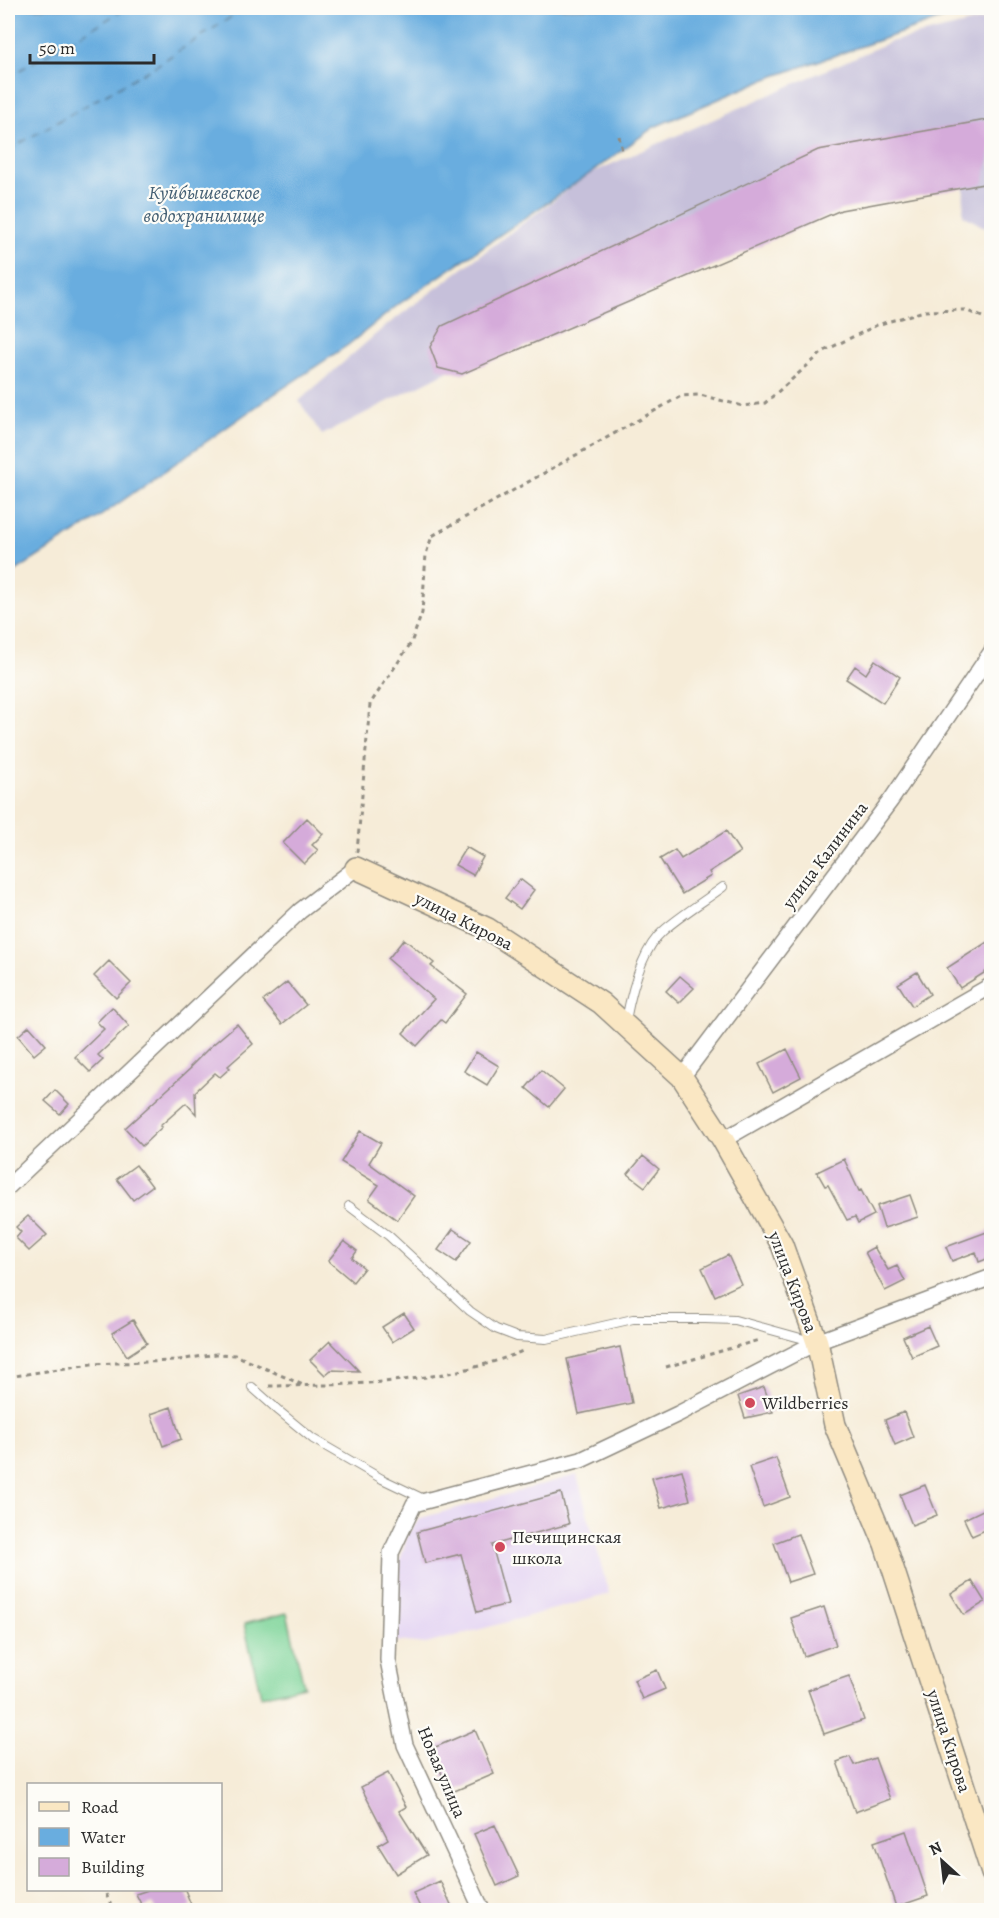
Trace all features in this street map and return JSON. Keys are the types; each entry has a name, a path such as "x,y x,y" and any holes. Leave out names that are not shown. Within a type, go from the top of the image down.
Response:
{"street":[{"name":"улица Калинина","path":"682,1077 891,800 992,651"},
{"name":"улица Кирова","path":"356,868 488,929 601,1003 682,1077 723,1140 782,1245 817,1342 835,1425 885,1544 992,1873"},
{"path":"8,1187 300,911 356,868"},
{"path":"723,1140 992,985"},
{"path":"420,1502 581,1460 678,1414 817,1342 992,1277"},
{"name":"Новая улица","path":"420,1502 391,1553 388,1660 405,1745 482,1911"}],"lane":[{"path":"625,1025 630,998 652,944 662,932 723,887"},
{"path":"349,1206 388,1236 470,1311 496,1329 517,1337 553,1338 633,1319 735,1320 817,1342"},
{"path":"252,1387 314,1439 420,1502"}],"path":[{"path":"619,136 622,151"},
{"path":"356,868 370,704 411,643 422,613 426,554 432,536 681,396 700,395 743,406 765,403 824,351 877,325 924,311 965,310 992,321"},
{"path":"666,1367 782,1334"},
{"path":"252,1387 390,1382 473,1367 509,1356 553,1338"},
{"path":"8,1377 91,1364 173,1361 216,1354 235,1355 305,1386"},
{"path":"8,1447 15,1465 8,1475"},
{"path":"106,1894 113,1911"}],"shaded area":[{"path":"991,18 991,231 963,215 964,185 844,203 456,367 322,435 299,401 383,328 589,174 890,42"},
{"name":"Печищинская школа","path":"577,1475 609,1594 426,1644 395,1641 400,1561 408,1533 421,1518"}],"green space":[{"path":"287,1613 304,1686 261,1696 244,1624"}],"water":[{"name":"Куйбышевское водохранилище","path":"8,8 973,8 763,80 654,127 399,304 348,345 92,522 8,576"}],"building":[{"path":"992,119 992,144 983,184 841,210 462,374 438,368 430,347 442,326 818,150"},
{"path":"875,660 900,677 883,703 846,679 855,666 866,674"},
{"path":"307,818 323,834 312,845 318,850 304,864 283,843"},
{"path":"726,831 740,852 709,872 711,876 682,894 660,859 675,850 681,859"},
{"path":"466,847 483,857 473,875 455,865"},
{"path":"520,879 534,890 520,909 505,898"},
{"path":"404,939 434,963 431,966 467,994 445,1023 441,1020 417,1046 403,1033 434,999 388,959"},
{"path":"992,939 992,968 960,988 947,968"},
{"path":"109,961 131,983 116,998 94,976"},
{"path":"917,972 930,994 912,1006 898,984"},
{"path":"680,976 694,988 679,1003 666,991"},
{"path":"287,982 306,1005 282,1024 263,1001"},
{"path":"112,1007 129,1026 98,1055 103,1060 90,1072 75,1057 104,1029 97,1022"},
{"path":"237,1024 253,1044 228,1066 230,1068 220,1077 215,1073 195,1092 196,1114 186,1103 142,1146 125,1128"},
{"path":"29,1026 46,1045 34,1055 18,1036"},
{"path":"787,1049 801,1077 773,1092 759,1064"},
{"path":"476,1052 499,1066 487,1085 464,1071"},
{"path":"541,1070 564,1089 549,1107 526,1088"},
{"path":"55,1090 69,1104 60,1114 45,1101"},
{"path":"360,1131 381,1143 369,1163 414,1196 397,1220 369,1199 379,1185 341,1162"},
{"path":"643,1156 659,1169 645,1187 628,1174"},
{"path":"844,1159 859,1191 861,1190 874,1215 858,1223 855,1217 847,1220 828,1185 825,1186 817,1172"},
{"path":"136,1165 152,1186 133,1200 117,1179"},
{"path":"910,1195 918,1217 884,1228 877,1206"},
{"path":"28,1216 47,1235 29,1251 16,1238 21,1232 16,1227"},
{"path":"453,1229 471,1241 456,1262 438,1250"},
{"path":"992,1230 992,1257 979,1262 976,1252 952,1261 946,1247"},
{"path":"344,1241 357,1251 352,1258 364,1268 353,1282 328,1261"},
{"path":"874,1247 888,1270 897,1266 905,1281 885,1291 865,1252"},
{"path":"728,1255 741,1284 715,1296 702,1268"},
{"path":"404,1313 414,1328 392,1342 382,1327"},
{"path":"133,1320 147,1343 127,1356 112,1333"},
{"path":"928,1326 937,1346 912,1357 903,1337"},
{"path":"330,1341 359,1371 331,1370 325,1375 310,1360"},
{"path":"620,1347 632,1403 579,1414 567,1359"},
{"path":"764,1387 773,1412 745,1418 738,1396"},
{"path":"171,1407 181,1439 163,1446 151,1414"},
{"path":"904,1412 913,1437 895,1445 885,1420"},
{"path":"776,1458 790,1497 763,1507 749,1467"},
{"path":"682,1470 690,1500 661,1508 652,1478"},
{"path":"925,1485 937,1515 912,1525 900,1495"},
{"path":"561,1493 569,1524 492,1545 508,1604 477,1612 461,1554 425,1563 417,1532"},
{"path":"987,1508 992,1518 992,1527 972,1536 964,1519"},
{"path":"798,1534 813,1574 788,1582 774,1543"},
{"path":"972,1581 985,1602 964,1615 951,1594"},
{"path":"824,1607 836,1645 804,1656 791,1618"},
{"path":"657,1670 665,1689 642,1699 634,1680"},
{"path":"849,1676 864,1720 824,1734 808,1690"},
{"path":"475,1730 494,1774 450,1793 431,1749"},
{"path":"850,1757 854,1765 875,1758 890,1799 855,1812 837,1762"},
{"path":"388,1773 406,1807 399,1811 427,1855 396,1874 378,1845 388,1839 361,1787"},
{"path":"495,1825 519,1876 497,1886 474,1834"},
{"path":"906,1831 928,1896 896,1907 874,1842"},
{"path":"440,1881 454,1911 422,1911 413,1893"},
{"path":"145,1891 185,1891 192,1907 183,1911 157,1911 153,1904 143,1908 136,1894"}],"ferry route":[{"path":"8,77 127,8"},
{"path":"8,150 157,65 245,8"}],"place":[{"name":"Wildberries","path":"750,1403"},
{"name":"Печищинская школа","path":"500,1547"}]}
